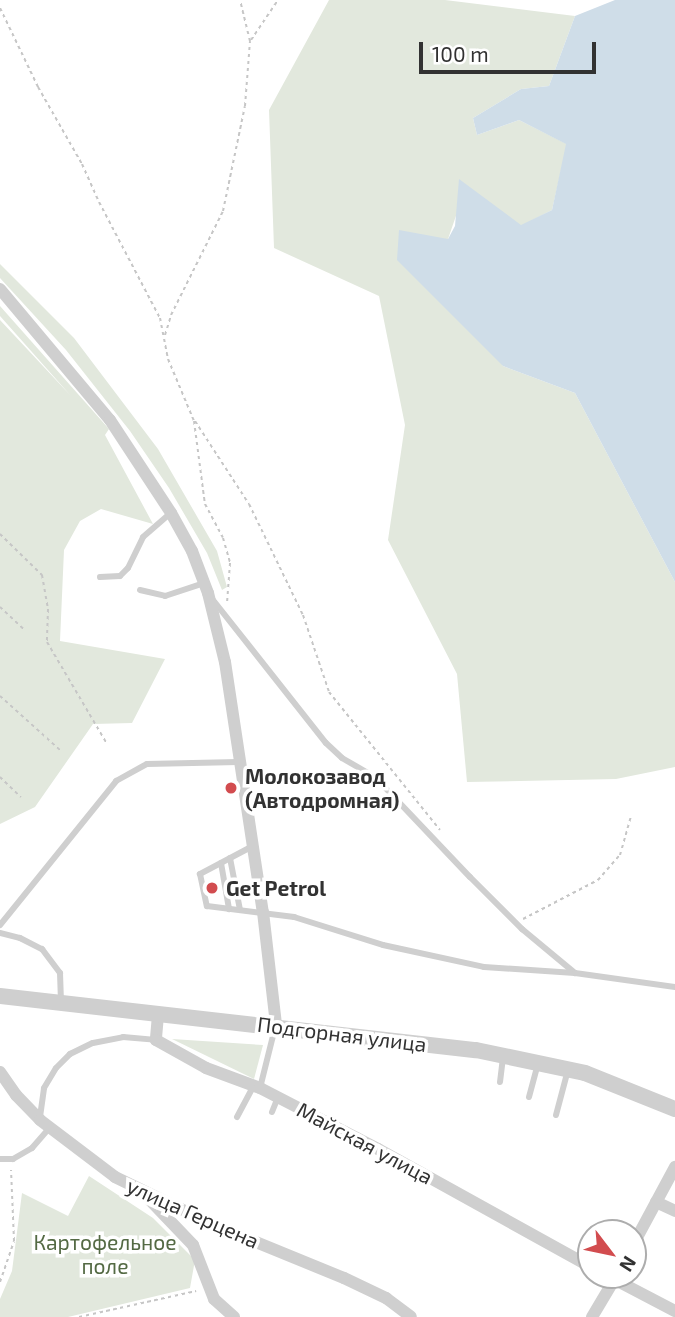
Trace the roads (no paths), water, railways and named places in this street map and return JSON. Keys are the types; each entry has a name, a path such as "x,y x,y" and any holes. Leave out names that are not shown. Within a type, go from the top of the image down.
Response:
{"street":[{"path":"0,289 39,332 110,420 171,513 206,588 223,650 263,912 276,1026"},
{"name":"Подгорная улица","path":"0,996 276,1026 503,1055 620,1084 675,1109"},
{"path":"156,1040 158,1015"},
{"name":"Майская улица","path":"156,1040 206,1068 257,1086 577,1259"},
{"name":"улица Герцена","path":"0,1072 16,1095 45,1124 115,1177 141,1192 344,1278 386,1298 411,1317"},
{"path":"647,1219 675,1167"},
{"path":"141,1192 193,1245 214,1299 234,1317"},
{"path":"656,1202 675,1211"},
{"path":"592,1317 606,1289"},
{"path":"634,1289 675,1311"}],"lane":[{"path":"100,577 120,576 128,568 142,537 171,513"},
{"path":"140,590 164,596 206,588 326,743 342,758 375,777 516,923 576,973"},
{"path":"0,925 116,781 147,764 239,762"},
{"path":"251,847 200,874 207,906 294,917 383,945 484,967 576,973 675,987"},
{"path":"230,858 240,910"},
{"path":"221,863 229,909"},
{"path":"0,933 20,938 41,949 60,974 61,1004"},
{"path":"237,1117 257,1086 276,1026"},
{"path":"0,1159 13,1158 32,1148 45,1124 40,1107 44,1088 56,1068 70,1054 93,1043 123,1037 156,1040"},
{"path":"500,1082 503,1055"},
{"path":"529,1097 538,1062"},
{"path":"556,1115 568,1069"},
{"path":"272,1112 278,1097"}],"place":[{"name":"Молокозавод (Автодромная)","path":"231,788"},
{"name":"Get Petrol","path":"212,888"}],"park label":[{"name":"Картофельное поле","path":"105,1254"}]}
